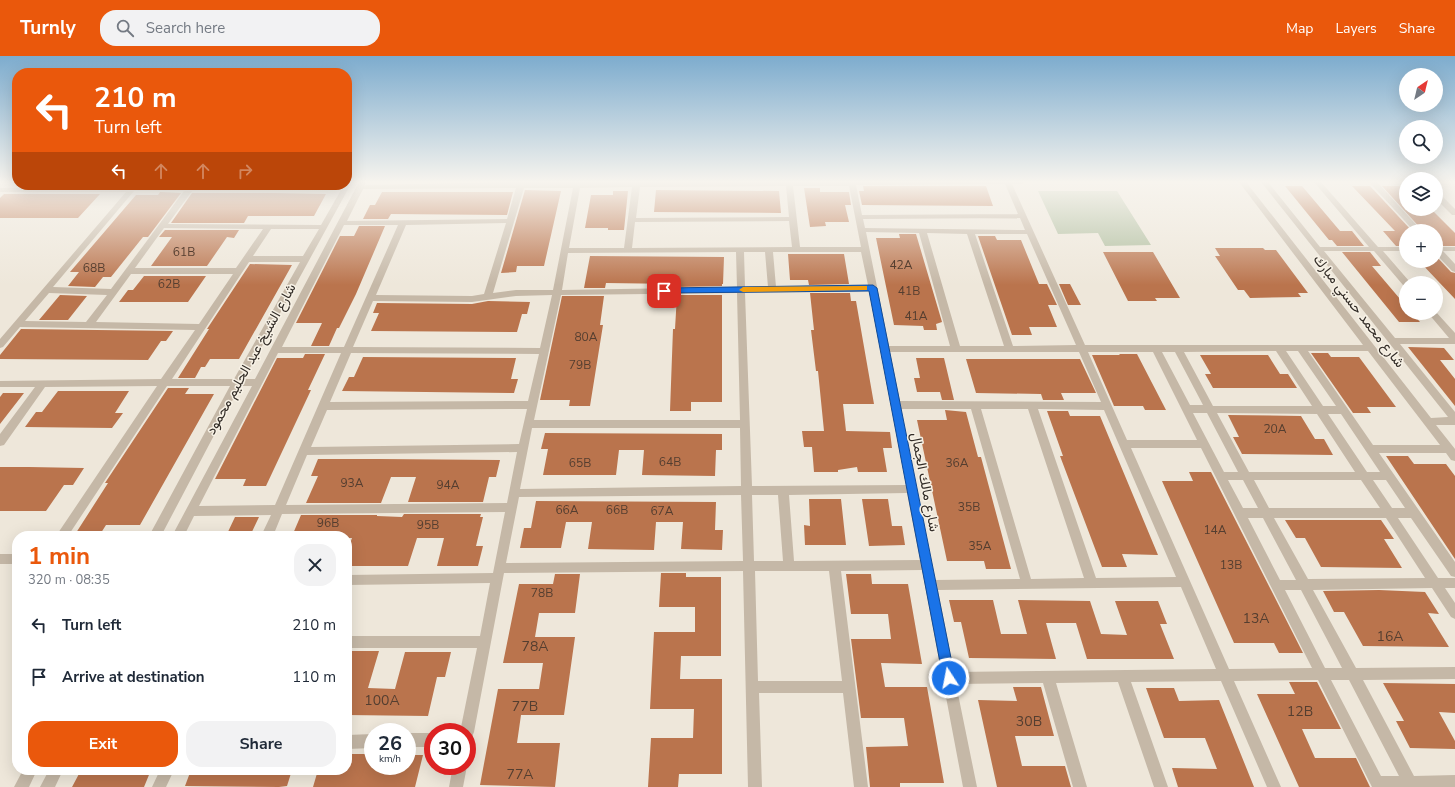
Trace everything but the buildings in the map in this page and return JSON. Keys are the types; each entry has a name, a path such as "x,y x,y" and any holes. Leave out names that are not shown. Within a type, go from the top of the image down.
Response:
{"street":[{"path":"0,345 109,216"},
{"path":"89,325 169,216"},
{"name":"شارع الشيخ عبد الحليم محمود","path":"157,531 237,382 330,216"},
{"name":"شارع الشيخ عبد الحليم محمود","path":"181,531 346,216"},
{"path":"488,297 512,216"},
{"path":"469,723 523,448 557,292 571,216"},
{"path":"628,250 632,216"},
{"path":"859,217 1004,216"},
{"path":"1023,216 1274,787"},
{"name":"شارع محمد حسني مبارك","path":"1268,216 1452,453"},
{"name":"شارع محمد حسني مبارك","path":"1291,216 1455,420"},
{"path":"1347,216 1400,276"},
{"path":"1404,216 1411,224"},
{"name":"شارع مالك الجمال","path":"859,217 970,787"},
{"path":"632,220 793,219 796,249"},
{"path":"342,223 511,221"},
{"path":"269,531 403,222"},
{"path":"162,226 324,227"},
{"path":"65,531 268,227"},
{"path":"862,230 1030,232"},
{"path":"922,231 956,349"},
{"path":"970,231 1010,349"},
{"path":"564,251 865,249"},
{"path":"1318,249 1399,249"},
{"path":"1443,249 1455,249"},
{"path":"740,250 755,787"},
{"path":"769,250 772,289"},
{"path":"1443,256 1455,269"},
{"path":"247,259 306,259"},
{"path":"129,271 238,271"},
{"path":"370,298 472,299 509,293 873,288"},
{"path":"46,290 114,292"},
{"path":"1438,320 1455,340"},
{"path":"17,324 201,327"},
{"path":"1392,341 1455,340"},
{"path":"1279,348 1455,614"},
{"path":"1301,348 1455,572"},
{"path":"885,349 1370,348"},
{"path":"1156,349 1378,785 1412,785 1455,782"},
{"path":"1178,349 1412,785"},
{"path":"275,350 544,351"},
{"path":"0,384 259,382"},
{"path":"0,442 43,383"},
{"path":"324,406 533,405"},
{"path":"896,405 1107,406"},
{"path":"975,406 1027,584"},
{"path":"1032,406 1092,583"},
{"path":"1186,409 1344,410"},
{"path":"1428,422 1455,420"},
{"path":"529,424 744,424"},
{"path":"1124,444 1204,444"},
{"path":"304,451 523,448"},
{"path":"1370,449 1452,453"},
{"path":"1220,476 1389,476"},
{"path":"515,493 912,489"},
{"path":"783,490 789,566"},
{"path":"191,511 512,507"},
{"path":"1239,513 1415,513"},
{"path":"0,559 12,559"},
{"path":"834,565 861,787"},
{"path":"352,580 499,573 749,566 927,565"},
{"path":"931,585 1184,582"},
{"path":"1276,585 1455,583"},
{"path":"352,642 485,642"},
{"path":"949,678 1455,673"},
{"path":"1123,677 1162,787"},
{"path":"1048,678 1080,787"},
{"path":"752,687 849,687"},
{"path":"352,742 364,741"},
{"path":"21,787 27,775"},
{"path":"47,787 53,775"},
{"path":"159,787 165,775"},
{"path":"456,787 458,775"}],"green space":[{"path":"1050,216 1133,216 1151,245 1105,246 1098,233 1058,234"}],"slow traffic":[{"path":"743,290 864,288"}],"route":[{"path":"664,291 873,288 949,678"}]}
